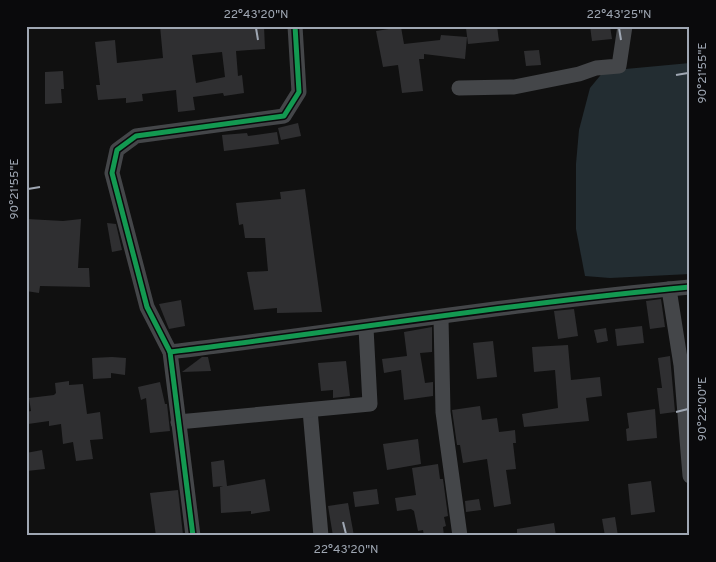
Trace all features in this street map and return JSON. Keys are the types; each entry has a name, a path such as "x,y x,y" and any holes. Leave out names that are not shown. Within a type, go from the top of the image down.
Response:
{"street":[{"path":"192,536 170,352 147,307 112,173 117,150 136,136 284,116 300,92 296,26"},
{"path":"459,88 514,87 579,74 596,68 619,66 625,26"},
{"path":"170,352 366,328 570,299 690,287"},
{"path":"669,289 681,365 690,476"},
{"path":"441,318 443,412 460,536"},
{"path":"178,422 370,404 366,328"},
{"path":"310,410 321,536"}],"shaded area":[{"path":"690,63 690,274 610,278 585,276 576,229 576,164 579,130 590,88 604,71"}],"building":[{"path":"160,26 203,26 203,29 264,26 265,49 236,51 238,76 242,75 244,93 224,96 223,93 193,97 195,110 178,112 176,90 142,94 143,101 126,103 126,98 98,100 96,85 100,85 95,42 115,40 117,63 163,58","holes":["222,52 225,77 196,83 192,55"]},
{"path":"497,26 499,41 468,44 466,28"},
{"path":"590,26 610,26 612,39 592,41"},
{"path":"401,27 404,44 440,40 441,35 467,37 465,59 424,54 424,59 419,59 423,91 402,93 398,65 383,67 376,31"},
{"path":"539,50 541,65 526,66 524,51"},
{"path":"63,71 64,89 61,89 62,103 45,104 45,72"},
{"path":"298,123 301,136 281,140 278,128"},
{"path":"277,132 279,144 224,151 222,135 247,133 248,136"},
{"path":"305,189 322,312 277,313 277,308 254,310 247,272 268,271 265,238 245,238 243,224 239,225 236,203 281,199 280,192"},
{"path":"27,219 63,221 81,219 78,268 89,268 90,287 40,286 39,293 26,291"},
{"path":"107,223 116,224 122,250 112,252"},
{"path":"661,299 665,327 650,329 646,301"},
{"path":"181,300 185,326 169,329 159,304"},
{"path":"574,309 578,336 558,339 554,311"},
{"path":"642,326 644,343 617,346 615,329"},
{"path":"432,327 432,352 420,353 425,383 433,382 433,396 404,400 401,370 384,373 382,359 407,356 404,332"},
{"path":"606,328 608,341 597,343 594,330"},
{"path":"493,341 497,377 477,379 473,343"},
{"path":"568,345 571,380 600,377 602,396 586,398 589,421 524,427 522,414 558,408 555,370 534,372 532,347"},
{"path":"670,356 675,412 660,414 657,388 662,388 658,358"},
{"path":"202,357 208,357 211,371 182,372"},
{"path":"92,358 126,358 125,375 111,373 111,378 93,379"},
{"path":"346,361 350,396 333,398 333,390 321,391 318,363"},
{"path":"69,381 69,385 83,384 87,414 100,412 103,439 90,440 93,459 76,461 73,442 63,444 61,424 49,426 49,421 28,424 26,412 31,411 29,398 54,395 56,393 55,383"},
{"path":"160,382 165,404 167,404 170,431 150,433 146,398 141,400 138,387"},
{"path":"480,406 482,420 497,418 499,432 515,430 516,443 513,443 516,469 506,470 511,504 494,507 487,459 463,463 460,445 457,445 452,410"},
{"path":"655,409 657,438 627,441 626,429 629,428 627,413"},
{"path":"418,439 421,464 387,470 383,444"},
{"path":"42,450 45,469 27,471 26,453"},
{"path":"224,460 227,486 265,479 270,511 251,514 251,511 221,513 220,487 223,486 213,487 211,462"},
{"path":"438,464 440,479 443,479 448,516 444,517 446,526 443,527 444,536 424,536 423,530 418,531 414,511 411,509 397,511 395,498 416,495 412,468"},
{"path":"651,481 655,512 631,515 628,484"},
{"path":"377,489 379,504 355,507 353,492"},
{"path":"178,490 183,535 156,536 150,493"},
{"path":"479,499 481,510 466,512 465,501"},
{"path":"348,503 354,536 333,536 328,506"},
{"path":"615,517 618,536 605,536 602,519"},
{"path":"554,523 556,536 517,536 517,529"}],"cycle path":[{"path":"193,536 170,352 147,307 112,173 117,150 136,136 284,116 299,92 295,26"},
{"path":"170,352 495,309 690,287"}]}
